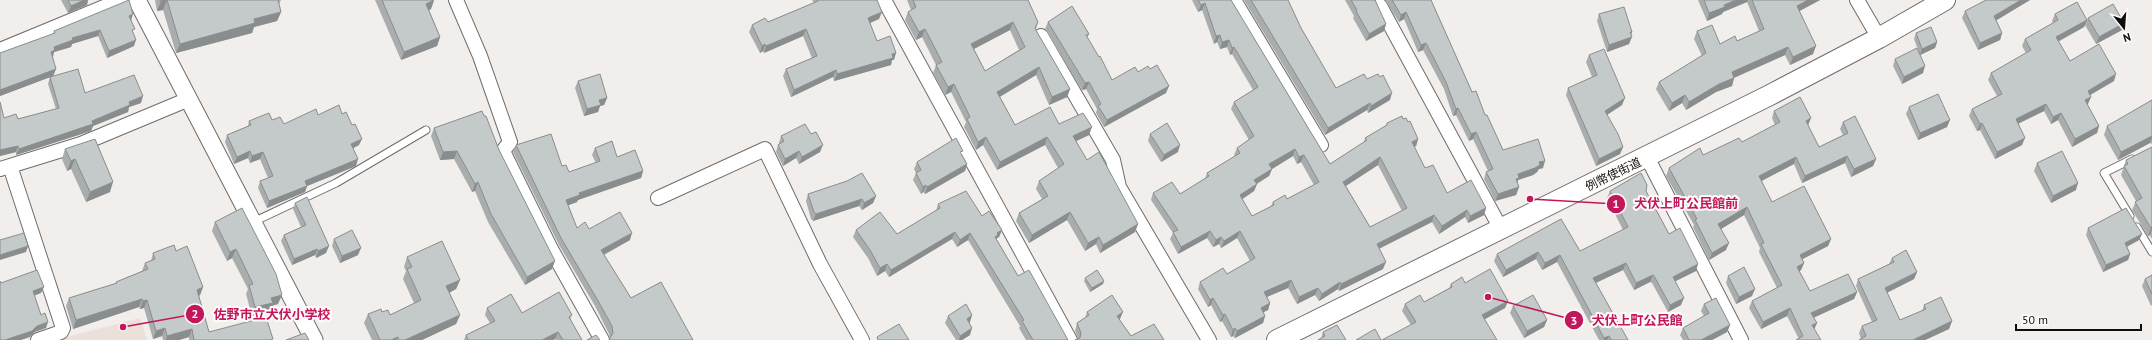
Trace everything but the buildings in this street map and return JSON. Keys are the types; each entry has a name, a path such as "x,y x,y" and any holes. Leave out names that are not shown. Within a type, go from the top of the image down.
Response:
{"main road":[{"name":"例幣使街道","path":"1277,340 1647,157 1880,38 1945,0"}],"street":[{"path":"0,50 121,0"},
{"path":"137,0 314,340"},
{"path":"456,0 480,56 510,142 504,151 551,249 602,340"},
{"path":"884,0 1070,340"},
{"path":"1234,0 1321,145"},
{"path":"1857,0 1880,38"},
{"path":"1380,6 1501,229"},
{"path":"1042,36 1113,160 1119,187 1208,340"},
{"path":"38,340 61,332 62,328 5,168 81,144 189,99"},
{"path":"658,198 765,149 820,264 862,340"},
{"path":"1647,157 1741,340"}],"lane":[{"path":"253,222 336,183 426,130"},
{"path":"2138,156 2104,174 2152,252"}],"shaded area":[{"path":"140,318 147,340 56,340 66,337"}],"place":[{"name":"犬伏上町公民館前","path":"1530,199"},
{"name":"犬伏上町公民館","path":"1488,297"},
{"name":"佐野市立犬伏小学校","path":"123,327"}]}
